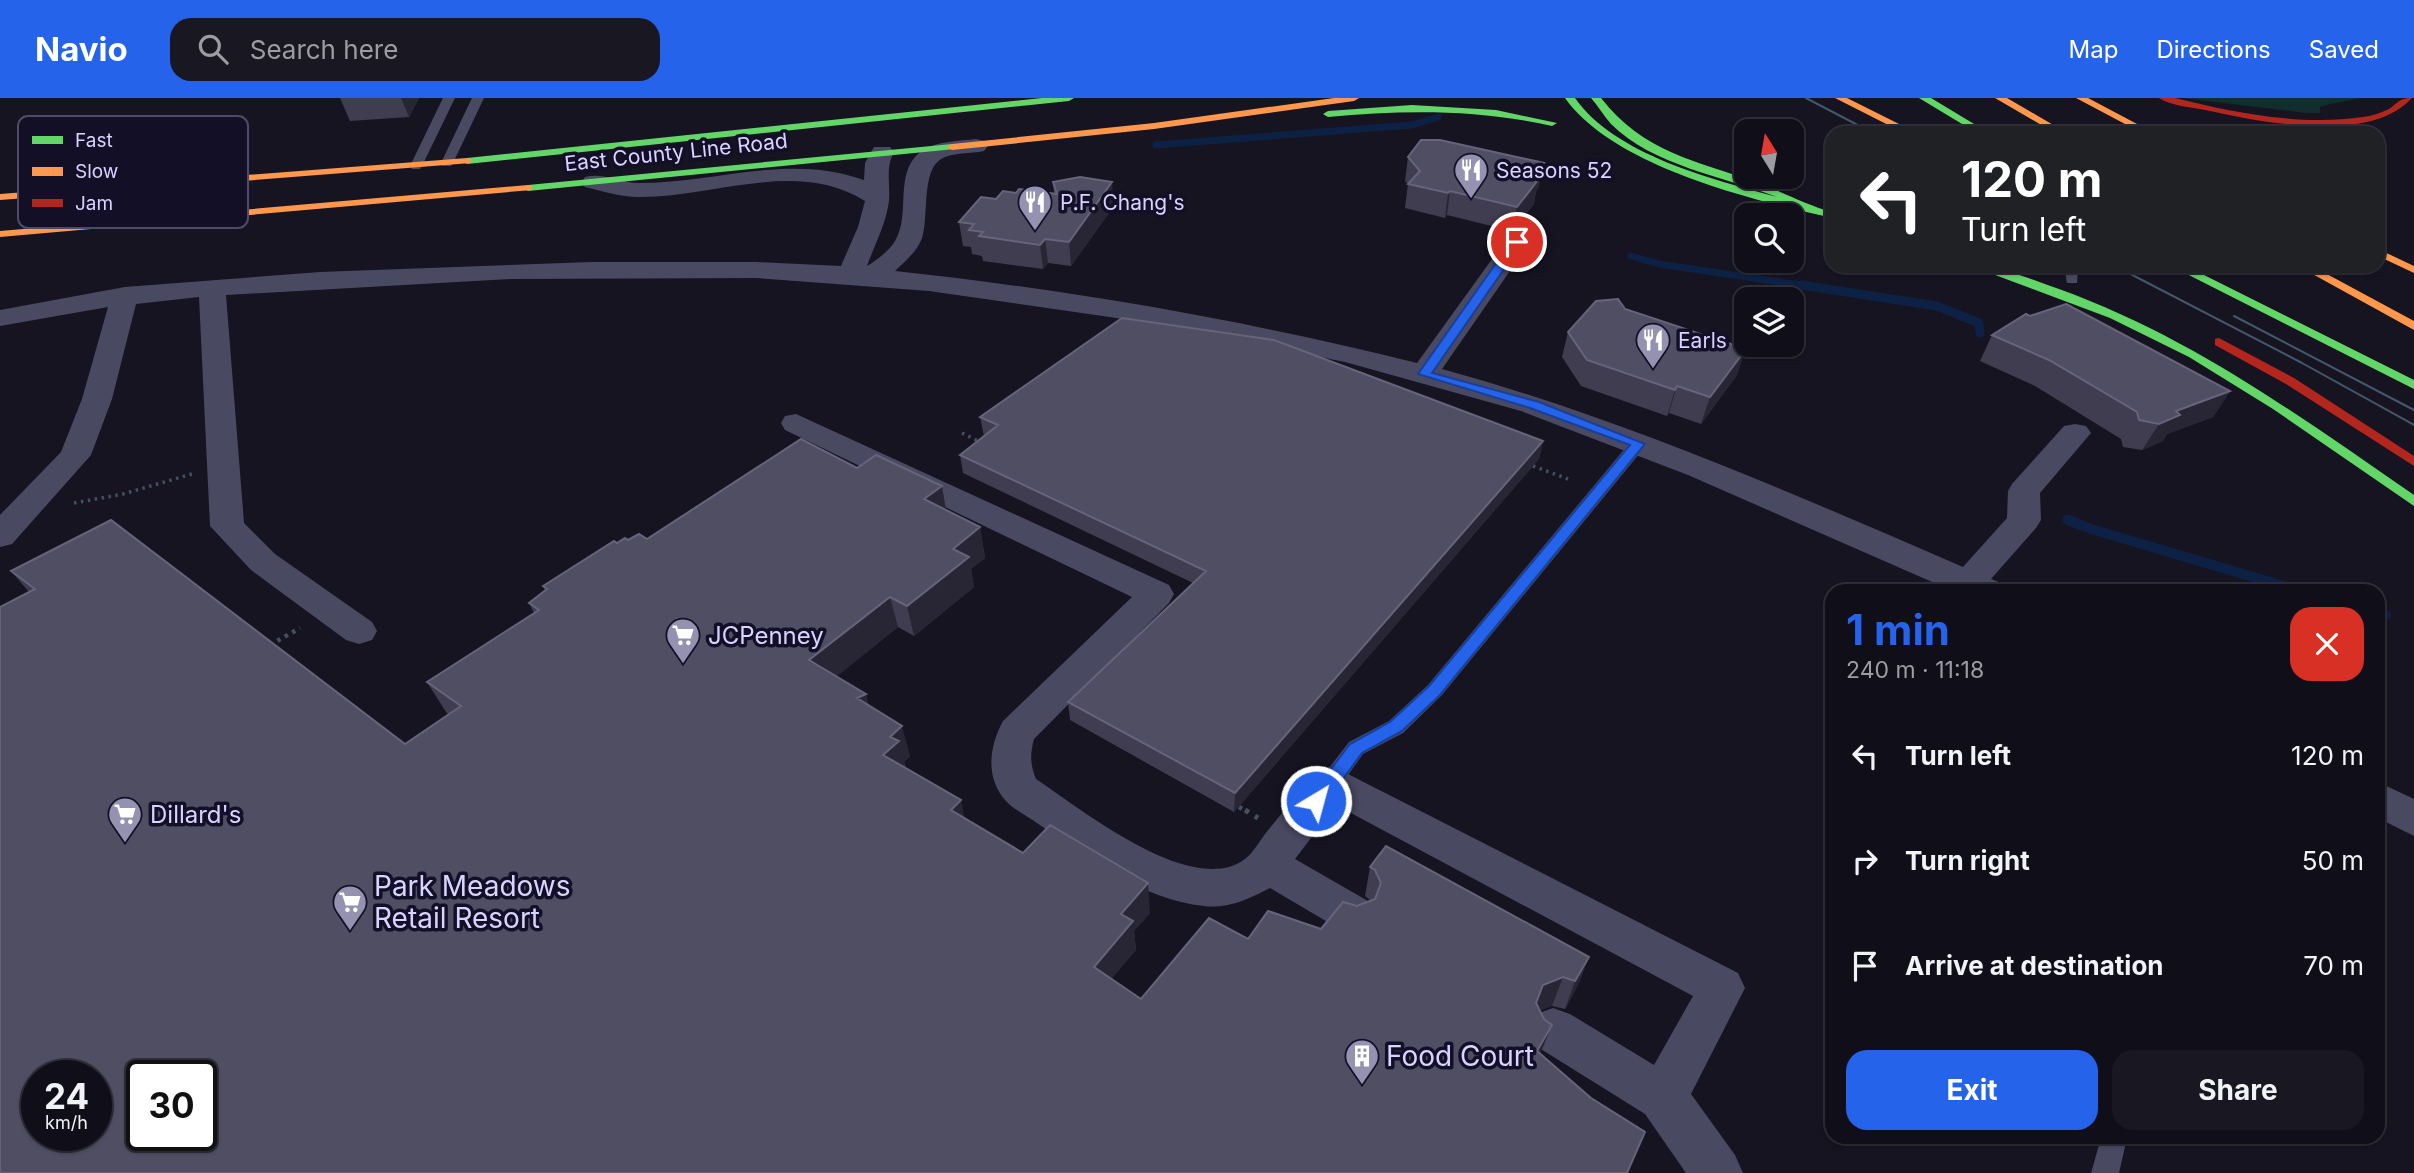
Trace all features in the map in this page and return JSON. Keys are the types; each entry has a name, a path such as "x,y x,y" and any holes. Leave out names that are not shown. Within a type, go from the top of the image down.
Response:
{"main road":[{"name":"East County Line Road","path":"248,179 447,163 1062,98"},
{"name":"East County Line Road","path":"248,214 1002,142 1354,98"},
{"path":"1515,98 1569,134"},
{"path":"1570,98 1588,121 1637,149 1714,181 1825,213"},
{"path":"1596,98 1600,108 1618,125 1656,147 1716,173 1778,192 1807,209"},
{"path":"1840,98 1898,126"},
{"path":"1924,98 1972,126"},
{"path":"2000,98 2050,126"},
{"path":"2081,98 2135,126"},
{"path":"2164,98 2241,115 2329,121 2387,113 2401,106 2407,98"},
{"path":"1072,134 1138,137 1351,111 1401,108 1494,112 1552,123"},
{"path":"882,152 892,142 909,134"},
{"path":"1626,165 1735,203"},
{"name":"East County Line Road","path":"0,197 18,196"},
{"path":"1804,221 1825,226"},
{"name":"East County Line Road","path":"0,234 75,228"},
{"path":"2385,256 2414,270"},
{"path":"1998,273 2070,297 2191,353 2233,377 2414,502"},
{"path":"2191,273 2414,384"},
{"path":"2224,273 2414,384"},
{"path":"2317,273 2414,326"},
{"path":"2206,336 2290,381 2414,462"}],"street":[{"path":"863,277 885,269 905,247 916,213 917,172 920,165 936,153 1002,142"},
{"path":"863,277 853,269 876,208 874,168 882,152"},
{"path":"594,181 639,190 812,175 862,187 876,208"},
{"path":"757,270 839,253 853,244 876,208"},
{"path":"1424,374 1517,242"},
{"path":"905,247 930,271 966,287"},
{"path":"0,318 125,295 212,287 556,269 757,270 966,287 1158,315 1267,336 1424,374 1534,405 1796,506 1971,584"},
{"path":"212,287 227,526 263,562 359,631"},
{"path":"0,536 75,455 97,399 125,295"},
{"path":"796,423 1156,594 1017,732 1009,762 1012,776 1021,790 1141,868 1169,880 1200,887 1238,885 1260,872 1330,783 1722,988 1663,1097"},
{"path":"1980,584 2024,520 2024,491 2075,433"},
{"path":"2385,802 2414,818"},
{"path":"1266,864 1352,914"},
{"path":"1553,1030 1663,1097 1717,1173"}],"lane":[{"path":"416,166 449,98"},
{"path":"447,163 478,98"},
{"path":"1330,783 1356,748 1396,727 1434,690 1639,444"},
{"path":"2105,1173 2112,1144"}],"path":[{"path":"962,433 978,441"},
{"path":"1533,466 1568,479"},
{"path":"123,494 187,476"}],"green space":[{"path":"2182,98 2361,98 2320,107 2320,113 2306,113"}],"building":[{"path":"1421,140 1440,140 1544,163 1531,179 1538,180 1517,207 1408,184 1420,171 1408,157"},
{"path":"1080,177 1112,182 1069,242 1045,239 1040,245 979,236 983,232 969,230 974,224 959,222 981,197 996,199 1003,191 1016,193 1019,189 1057,194 1053,182"},
{"path":"1618,299 1625,309 1734,345 1734,357 1740,357 1710,397 1677,386 1675,390 1587,360 1568,332 1596,301"},
{"path":"2066,304 2230,391 2176,411 2180,415 2159,424 2139,420 2137,412 2049,360 1992,335 2026,314 2030,316"},
{"path":"1122,318 1274,340 1543,441 1235,793 1068,702 1206,571 960,455 998,425 980,417"},
{"path":"801,439 857,468 876,455 942,486 924,499 980,527 953,549 969,557 907,606 890,597 809,660 866,694 857,698 902,726 890,737 899,741 883,755 961,800 951,810 1023,853 1050,825 1148,883 1121,914 1133,921 1094,967 1141,999 1209,918 1248,939 1268,911 1321,929 1343,902 1357,906 1375,899 1381,883 1375,870 1370,867 1386,846 1589,957 1575,981 1563,977 1543,985 1536,1003 1544,1019 1552,1025 1537,1051 1591,1098 1645,1132 1627,1173 0,1173 0,607 35,589 11,571 111,520 405,744 461,706 427,682 539,610 529,603 547,589 543,586 614,541 617,543 625,538 628,540 639,534 647,539"}],"waterway":[{"path":"1156,145 1412,125 1438,117"},
{"path":"1631,256 1659,264 1813,287"},
{"path":"1801,285 1937,306 1979,323 1980,333"},
{"path":"2067,519 2072,521"},
{"path":"2068,520 2277,584"}],"tram line":[{"path":"1806,98 1860,126"},
{"path":"2128,273 2414,425"},
{"path":"2234,316 2414,410"}],"traffic: fast":[{"path":"1055,99 1061,98"},
{"path":"467,161 1069,98"},
{"path":"1570,98 1587,119 1610,136 1669,166 1825,213"},
{"path":"1596,98 1614,121 1637,140 1664,154 1782,195 1807,209"},
{"path":"1924,98 1972,126"},
{"path":"1328,114 1440,108 1496,112 1552,123"},
{"path":"528,188 952,147"},
{"path":"1999,273 2088,304 2193,354 2278,407 2414,502"},
{"path":"2191,273 2414,385"}],"traffic: slow":[{"path":"952,147 1154,126 1354,98"},
{"path":"1840,98 1898,126"},
{"path":"2000,98 2050,126"},
{"path":"2081,98 2135,126"},
{"path":"248,178 467,161"},
{"path":"248,212 528,188"},
{"path":"0,197 18,196"},
{"path":"0,234 69,228"},
{"path":"2385,256 2414,270"},
{"path":"2317,273 2414,326"}],"traffic: jam":[{"path":"2164,98 2215,110 2310,122 2368,119 2390,112 2407,98"},
{"path":"2219,342 2290,381 2414,462"}],"place":[{"name":"Seasons 52","path":"1471,200"},
{"name":"P.F. Chang's","path":"1035,232"},
{"name":"Earls","path":"1653,370"},
{"name":"JCPenney","path":"683,665"},
{"name":"Dillard's","path":"125,844"},
{"name":"Park Meadows Retail Resort","path":"350,932"},
{"name":"Food Court","path":"1362,1086"}],"route":[{"path":"1316,801 1356,748 1396,727 1434,690 1639,444 1534,405 1424,374 1517,242"}]}
